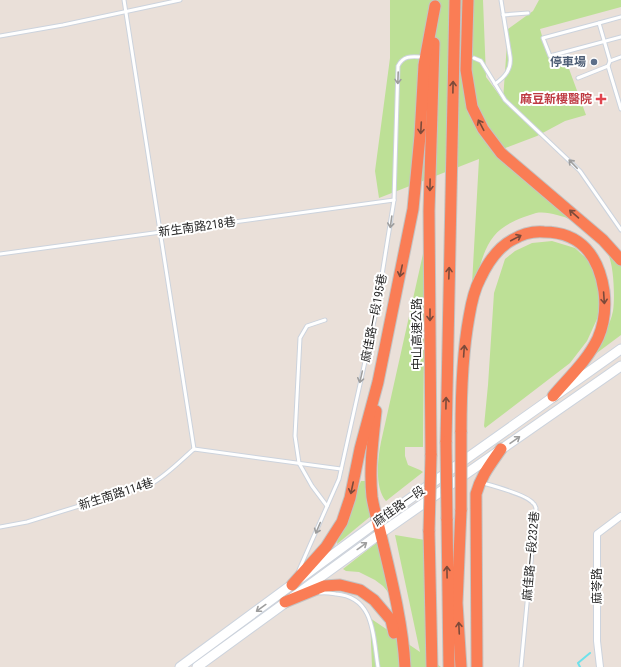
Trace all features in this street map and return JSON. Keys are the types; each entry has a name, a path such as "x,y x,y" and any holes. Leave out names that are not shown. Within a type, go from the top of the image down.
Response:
{"highway":[{"path":"449,667 446,442 455,0"},
{"path":"468,0 466,70 472,107 483,129 501,153 603,240 621,259"},
{"path":"292,585 326,547 342,522 350,498 360,449 378,382 413,209 420,136 424,66 435,3"},
{"name":"中山高速公路","path":"432,667 429,531 429,211 435,3"},
{"path":"461,667 457,603 461,510 460,432 464,345 471,306 479,281 488,264 498,251 511,240 523,234 536,231 555,232 571,237 583,245 597,263 602,278 605,300 604,321 589,356 554,396"},
{"path":"378,382 371,473 372,495 374,514 381,533 396,606 405,667"},
{"path":"477,667 476,494 479,482 484,472 501,449"},
{"path":"285,602 324,586 340,585 360,590 374,600 391,620 402,667"}],"main road":[{"name":"麻佳路一段","path":"180,667 377,522 621,349"},
{"name":"麻佳路一段","path":"197,667 381,533 621,366"}],"street":[{"name":"麻苓路","path":"600,667 597,641 597,534 621,516"}],"lane":[{"path":"124,0 194,449 341,469"},
{"path":"0,36 64,25 180,0"},
{"path":"495,84 505,76 511,64 501,0"},
{"path":"503,15 528,13"},
{"path":"621,17 543,38 550,56 621,37"},
{"path":"599,23 610,61 608,66 621,109"},
{"name":"麻佳路一段195巷","path":"292,585 336,488 376,312 394,200 398,66 401,61 406,58 421,57"},
{"path":"610,61 621,57"},
{"path":"474,58 480,59 483,62 495,84 510,106 583,174 621,230"},
{"path":"578,78 608,66"},
{"name":"新生南路218巷","path":"0,254 394,200"},
{"path":"325,320 307,326 300,338 295,436 299,463 312,486 329,508"},
{"name":"新生南路114巷","path":"0,527 27,522 151,484 160,479 194,449"},
{"name":"麻佳路一段232巷","path":"479,482 498,487 526,498 533,502 536,508 521,667"},
{"path":"285,602 322,592 344,595 358,602 365,609 370,620 378,667"}],"green space":[{"path":"390,0 483,0 486,77 503,100 508,29 533,11 539,0 621,0 621,7 540,29 549,60 565,58 586,115 565,121 537,136 500,150 533,182 602,235 621,262 621,335 578,367 601,340 612,317 614,305 614,282 610,259 598,240 592,234 573,220 544,213 533,214 508,225 500,230 489,242 482,258 471,302 479,159 379,198 375,171 390,58"},
{"path":"552,241 575,248 589,261 599,277 602,300 597,319 587,341 570,363 485,428 494,293 505,259 515,251 532,243"},
{"path":"425,245 423,447 405,447 405,456 408,465 423,472 386,501 382,495 378,481 380,448"},
{"path":"361,481 366,481 377,511 337,544 338,537"},
{"path":"395,535 425,540 427,657 441,667 372,667 370,618 420,652"},
{"path":"384,537 398,604 383,586 375,580 359,572 346,571 343,569"}],"waterway":[{"path":"580,667 578,663 590,653"}],"place":[{"name":"停車場","path":"594,62"},
{"name":"麻豆新樓醫院","path":"601,99"}]}
